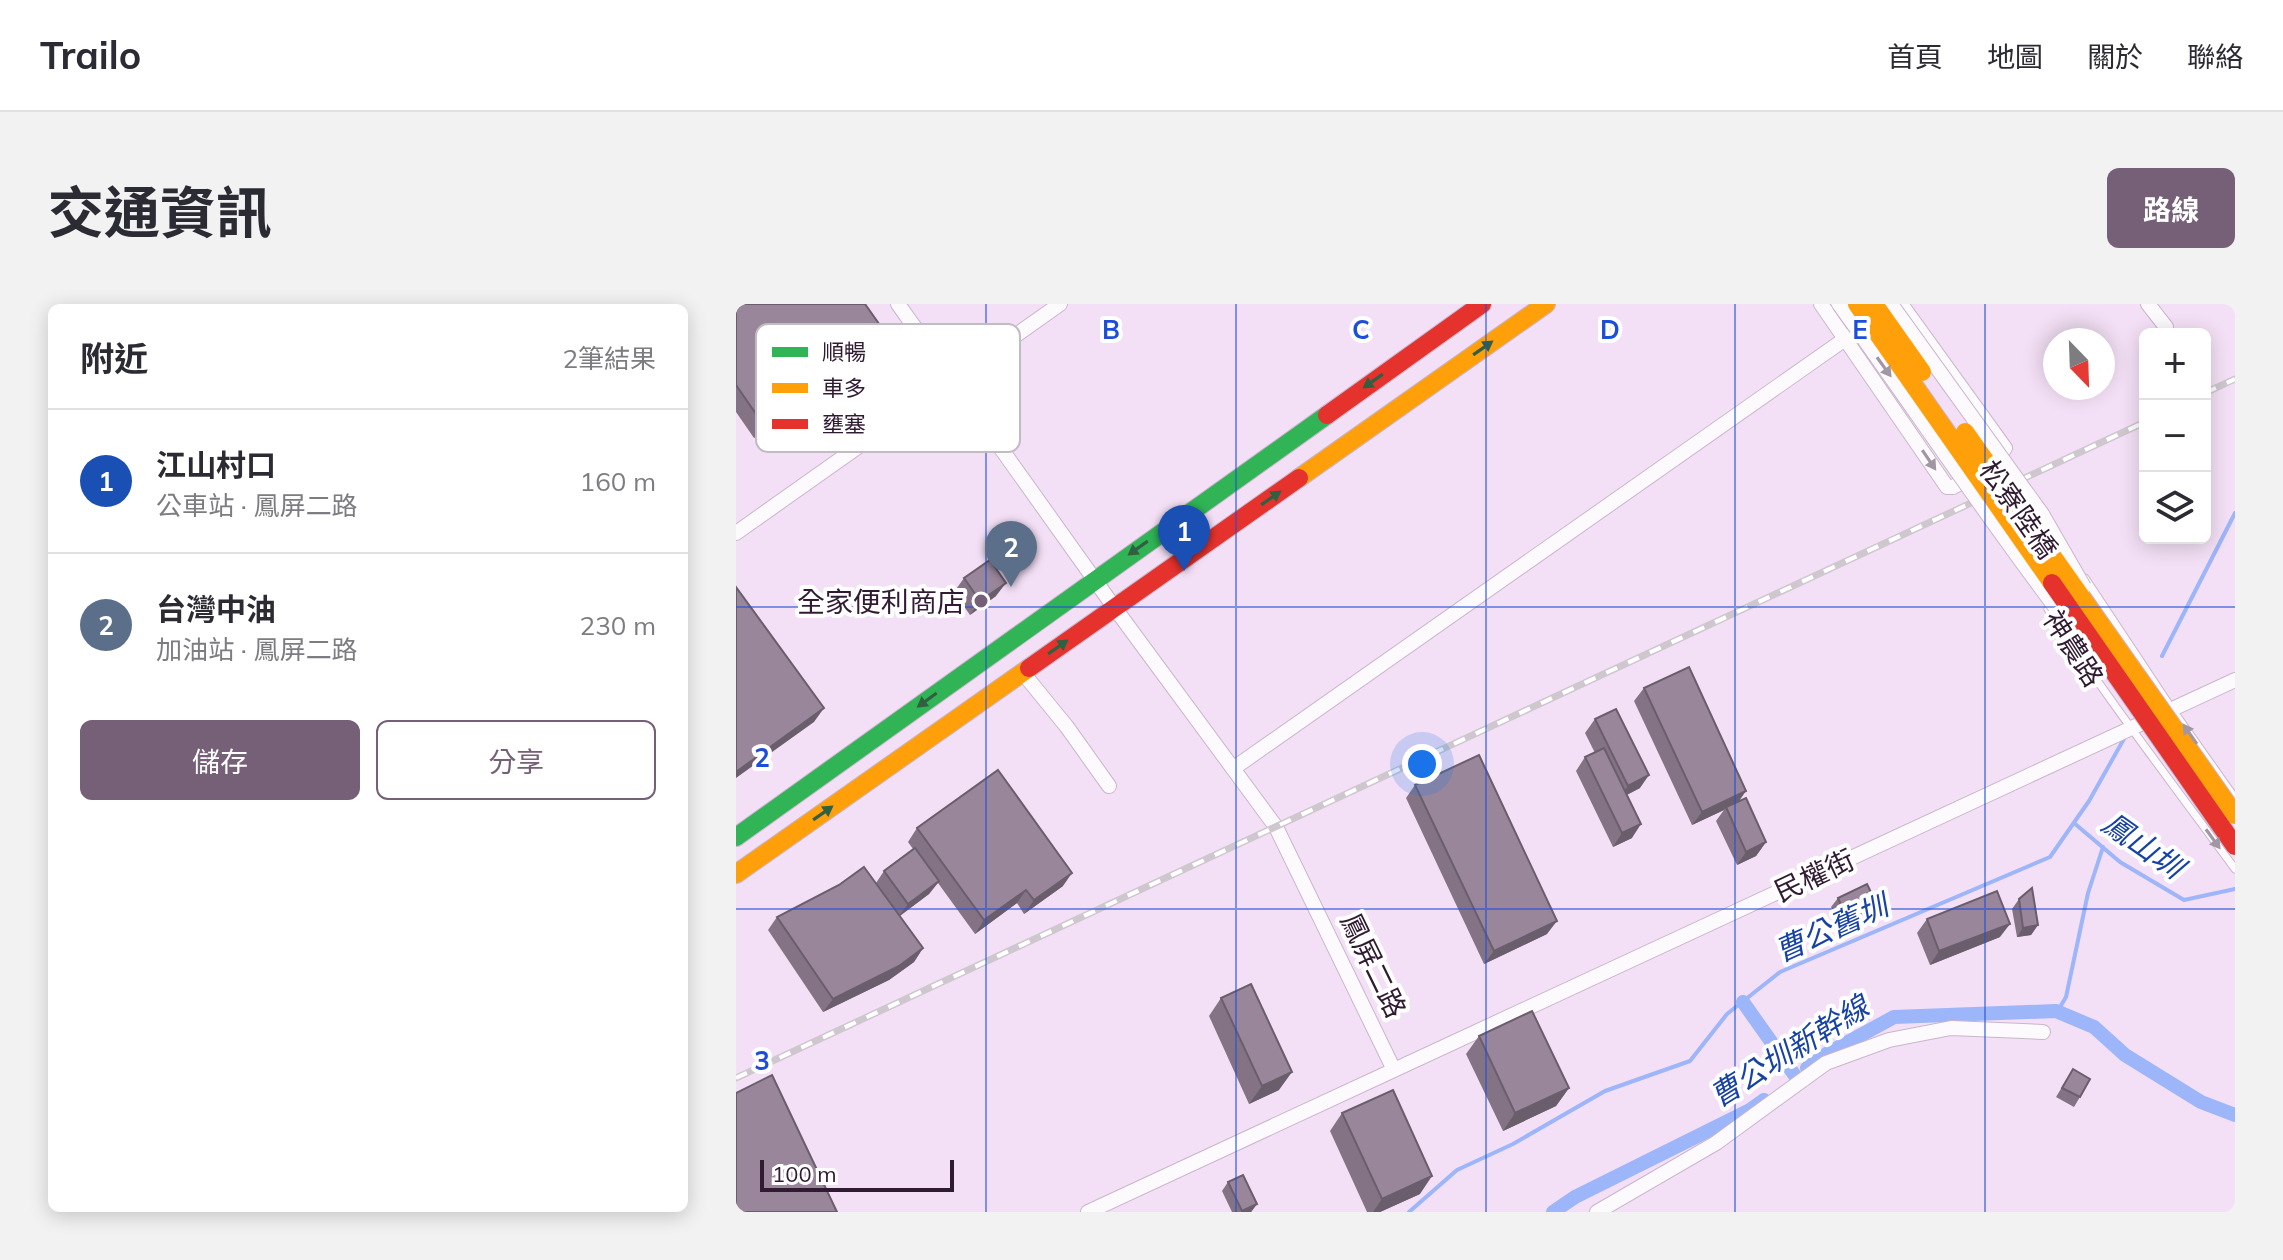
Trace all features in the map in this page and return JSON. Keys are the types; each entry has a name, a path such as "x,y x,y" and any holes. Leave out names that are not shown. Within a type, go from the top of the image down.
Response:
{"main road":[{"path":"736,837 1482,304"},
{"path":"736,874 1546,304"},
{"name":"松寮陸橋","path":"1857,304 2168,737 2235,815"},
{"name":"松寮陸橋","path":"1874,304 2168,737 2235,846"},
{"path":"1431,341 1451,371"},
{"path":"762,819 780,844"}],"street":[{"name":"鳳屏二路","path":"898,304 912,324"},
{"path":"1020,333 1060,304"},
{"path":"1821,304 1947,487 1953,487 1998,462 2005,448 1901,304"},
{"name":"松寮陸橋","path":"1839,304 2024,568 2168,737"},
{"path":"1234,768 1893,304"},
{"name":"松寮陸橋","path":"1893,304 2042,514 2168,737"},
{"path":"2148,304 2166,327"},
{"path":"736,533 851,452"},
{"name":"鳳屏二路","path":"1003,452 1280,833 1394,1070"},
{"path":"1023,673 1109,786"},
{"name":"民權街","path":"1394,1070 2235,680"},
{"path":"1597,1212 1716,1143 1826,1063 1889,1040 1951,1028 2043,1032"},
{"path":"1088,1212 1394,1070"}],"lane":[{"name":"神農路","path":"2235,798 2063,544 2051,539 2022,550 2019,564 2104,694 2235,869"}],"building":[{"path":"736,304 865,304 879,324 756,324 756,414 736,385"},
{"path":"990,560 1006,583 980,601 964,578"},
{"path":"736,587 824,708 736,772"},
{"path":"1689,667 1746,791 1702,812 1644,688"},
{"path":"1616,709 1649,775 1628,786 1595,719"},
{"path":"1604,748 1641,824 1622,833 1585,757"},
{"path":"1479,755 1557,921 1494,951 1415,785"},
{"path":"998,770 1072,873 1034,900 1026,890 984,920 917,828"},
{"path":"1746,798 1766,842 1746,852 1726,807"},
{"path":"915,848 939,881 908,904 884,871"},
{"path":"864,867 923,948 899,966 833,999 777,917 839,885"},
{"path":"1867,884 1877,905 1847,919 1838,898"},
{"path":"2032,888 2038,925 2023,928 2019,899"},
{"path":"1997,891 2010,924 1939,951 1927,919"},
{"path":"1251,984 1292,1072 1262,1086 1221,998"},
{"path":"1532,1011 1569,1088 1515,1113 1479,1036"},
{"path":"2073,1069 2090,1079 2080,1097 2062,1088"},
{"path":"772,1075 837,1212 736,1212 736,1093"},
{"path":"1393,1090 1432,1176 1382,1199 1342,1113"},
{"path":"1243,1175 1257,1204 1242,1211 1228,1182"}],"waterway":[{"name":"曹公舊圳","path":"2162,656 2235,513"},
{"name":"曹公舊圳","path":"1409,1212 1457,1170 1513,1144 1605,1091 1690,1061 1727,1014 1780,972 2050,857 2089,801 2125,737"},
{"name":"鳳山圳","path":"2074,823 2120,862 2184,900 2235,889"},
{"path":"2057,1012 2066,997 2088,893 2103,847"},
{"path":"1743,1002 1796,1077"},
{"name":"曹公圳新幹線","path":"1807,1068 1894,1017 2056,1011 2094,1027 2125,1055 2201,1102 2235,1115"},
{"name":"曹公圳新幹線","path":"1553,1212 1575,1197 1750,1110 1764,1100"}],"railway":[{"path":"2211,390 2235,379"},
{"path":"736,1078 2139,425"}],"traffic: fast":[{"path":"736,837 1327,415"}],"traffic: slow":[{"path":"1299,478 1546,304"},
{"path":"1857,304 2052,583"},
{"path":"1874,304 1922,372"},
{"path":"1965,432 2235,815"},
{"path":"736,874 1029,668"}],"traffic: jam":[{"path":"1327,415 1482,304"},
{"path":"1029,668 1299,478"},
{"path":"2052,583 2235,846"}],"place":[{"name":"江山村口","path":"1184,571"},
{"name":"台灣中油","path":"1011,587"},
{"name":"全家便利商店","path":"981,601"}]}
